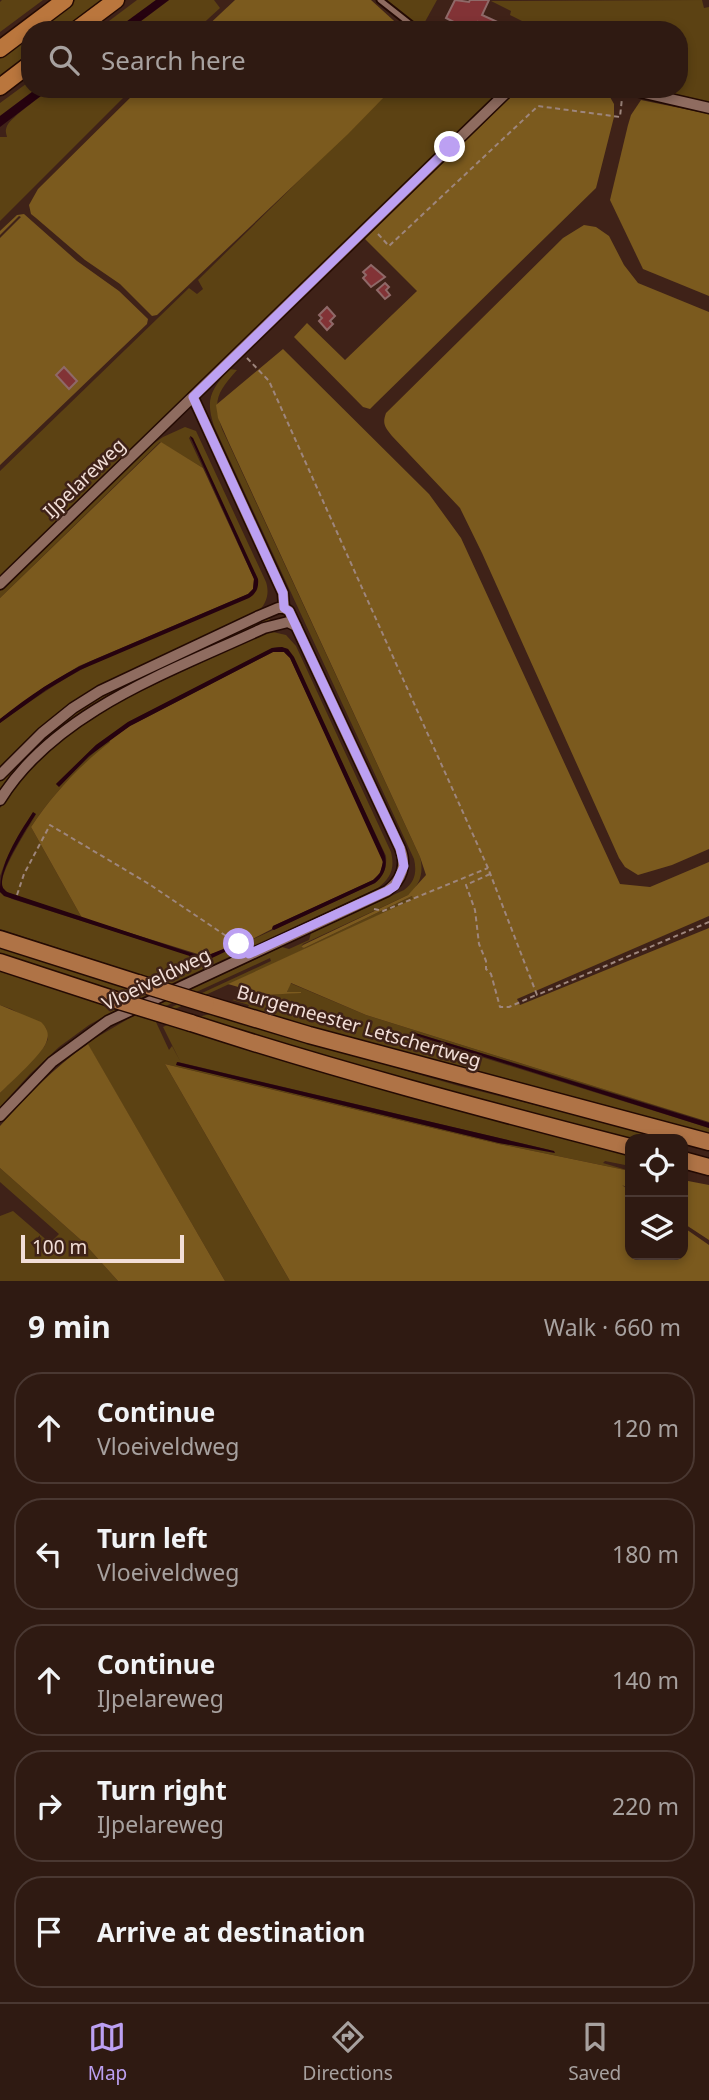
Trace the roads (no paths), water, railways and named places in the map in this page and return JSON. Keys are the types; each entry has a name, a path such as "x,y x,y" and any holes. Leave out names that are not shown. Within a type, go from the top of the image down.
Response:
{"highway":[{"path":"37,21 65,0"},
{"path":"88,21 116,0"},
{"path":"0,49 21,33"},
{"path":"0,87 21,71"}],"main road":[{"name":"Burgemeester Letschertweg","path":"0,939 309,1035 709,1142"},
{"path":"0,962 300,1058 625,1146"},
{"path":"688,1161 709,1167"}],"street":[{"name":"IJpelareweg","path":"0,584 501,98"},
{"path":"665,98 709,108"},
{"path":"0,775 50,726 100,691 259,616 284,608 283,593 193,397"},
{"name":"Vloeiveldweg","path":"0,1116 52,1062 108,1021 395,886 404,866 402,855 289,611 284,608"},
{"path":"0,800 34,758 78,721 104,704 264,628 288,622 296,626"}],"lane":[{"path":"380,0 405,21"}]}
